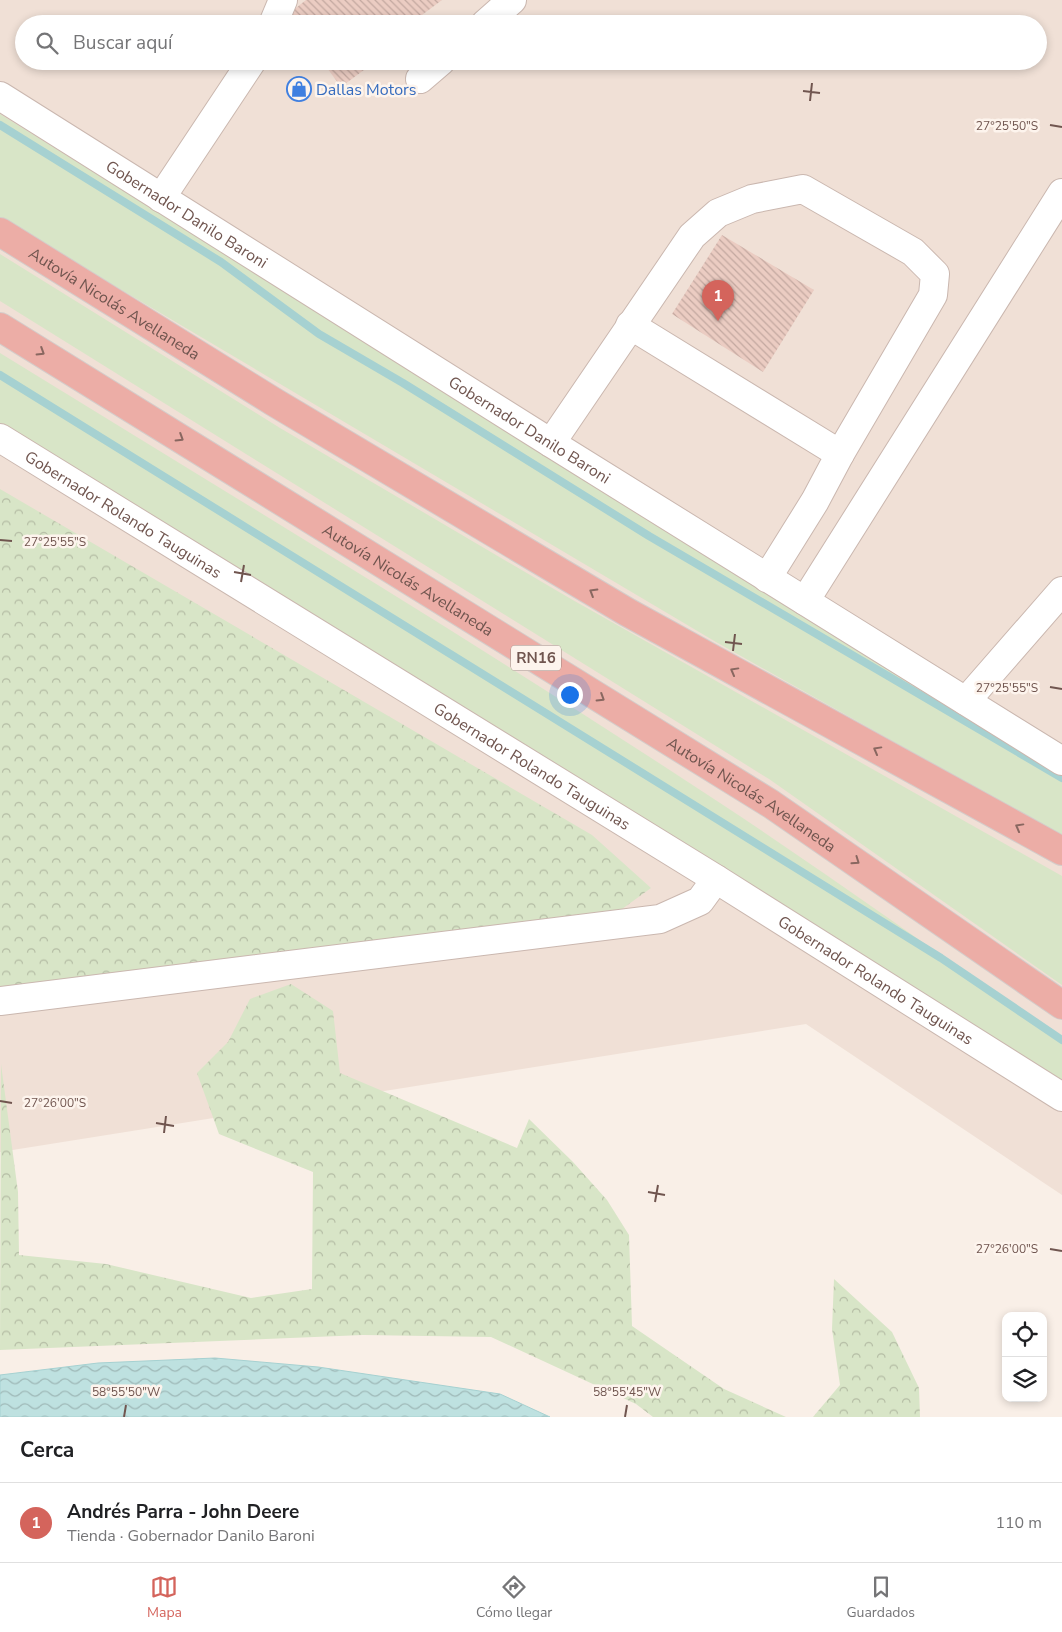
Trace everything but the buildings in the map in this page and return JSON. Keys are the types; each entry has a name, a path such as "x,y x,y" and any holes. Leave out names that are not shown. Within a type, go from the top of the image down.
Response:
{"highway":[{"name":"Autovía Nicolás Avellaneda","path":"0,232 274,402 627,612 1062,851"},
{"name":"Autovía Nicolás Avellaneda","path":"0,327 771,804 1062,1006"}],"street":[{"path":"277,15 283,0"},
{"path":"495,15 512,0"},
{"path":"160,198 246,70"},
{"path":"420,79 430,70"},
{"name":"Gobernador Danilo Baroni","path":"0,96 551,443 1062,760"},
{"path":"551,443 692,236 718,213 752,199 803,188 914,252 934,274 933,295 767,578"},
{"path":"805,601 1062,193"},
{"path":"630,325 840,454"},
{"name":"Gobernador Rolando Tauguinas","path":"0,438 716,879 1062,1097"},
{"path":"966,702 1062,591"},
{"path":"0,1001 660,919 700,901 716,879"}],"shaded area":[{"path":"0,0 1062,0 1062,1195 806,1024 0,1152"}],"green space":[{"path":"0,114 1062,773 1062,836 716,642 0,218"},
{"path":"0,254 280,428 571,599 1062,876 1062,985 769,779 0,301"},
{"path":"0,353 540,686 717,801 890,919 1062,1040 1062,1083 0,425"},
{"path":"0,489 592,835 651,888 575,943 0,989"},
{"path":"291,984 333,1011 340,1073 517,1148 529,1119 573,1162 607,1200 629,1235 632,1326 724,1389 786,1417 653,1417 636,1404 491,1337 363,1335 0,1350 1,1064 18,1192 19,1255 106,1264 251,1298 312,1289 313,1172 219,1134 197,1073 228,1042 250,999"},
{"path":"834,1279 892,1332 919,1388 920,1417 813,1417 840,1385 832,1329"}],"water":[{"path":"215,1358 318,1367 500,1394 550,1417 0,1417 0,1375 98,1363"}],"waterway":[{"path":"0,125 221,262 319,334 403,383 649,536 1062,778"},
{"path":"0,375 941,958 1062,1040"}],"place":[{"name":"Dallas Motors","path":"299,89"},
{"name":"Andrés Parra - John Deere","path":"718,321"}]}
